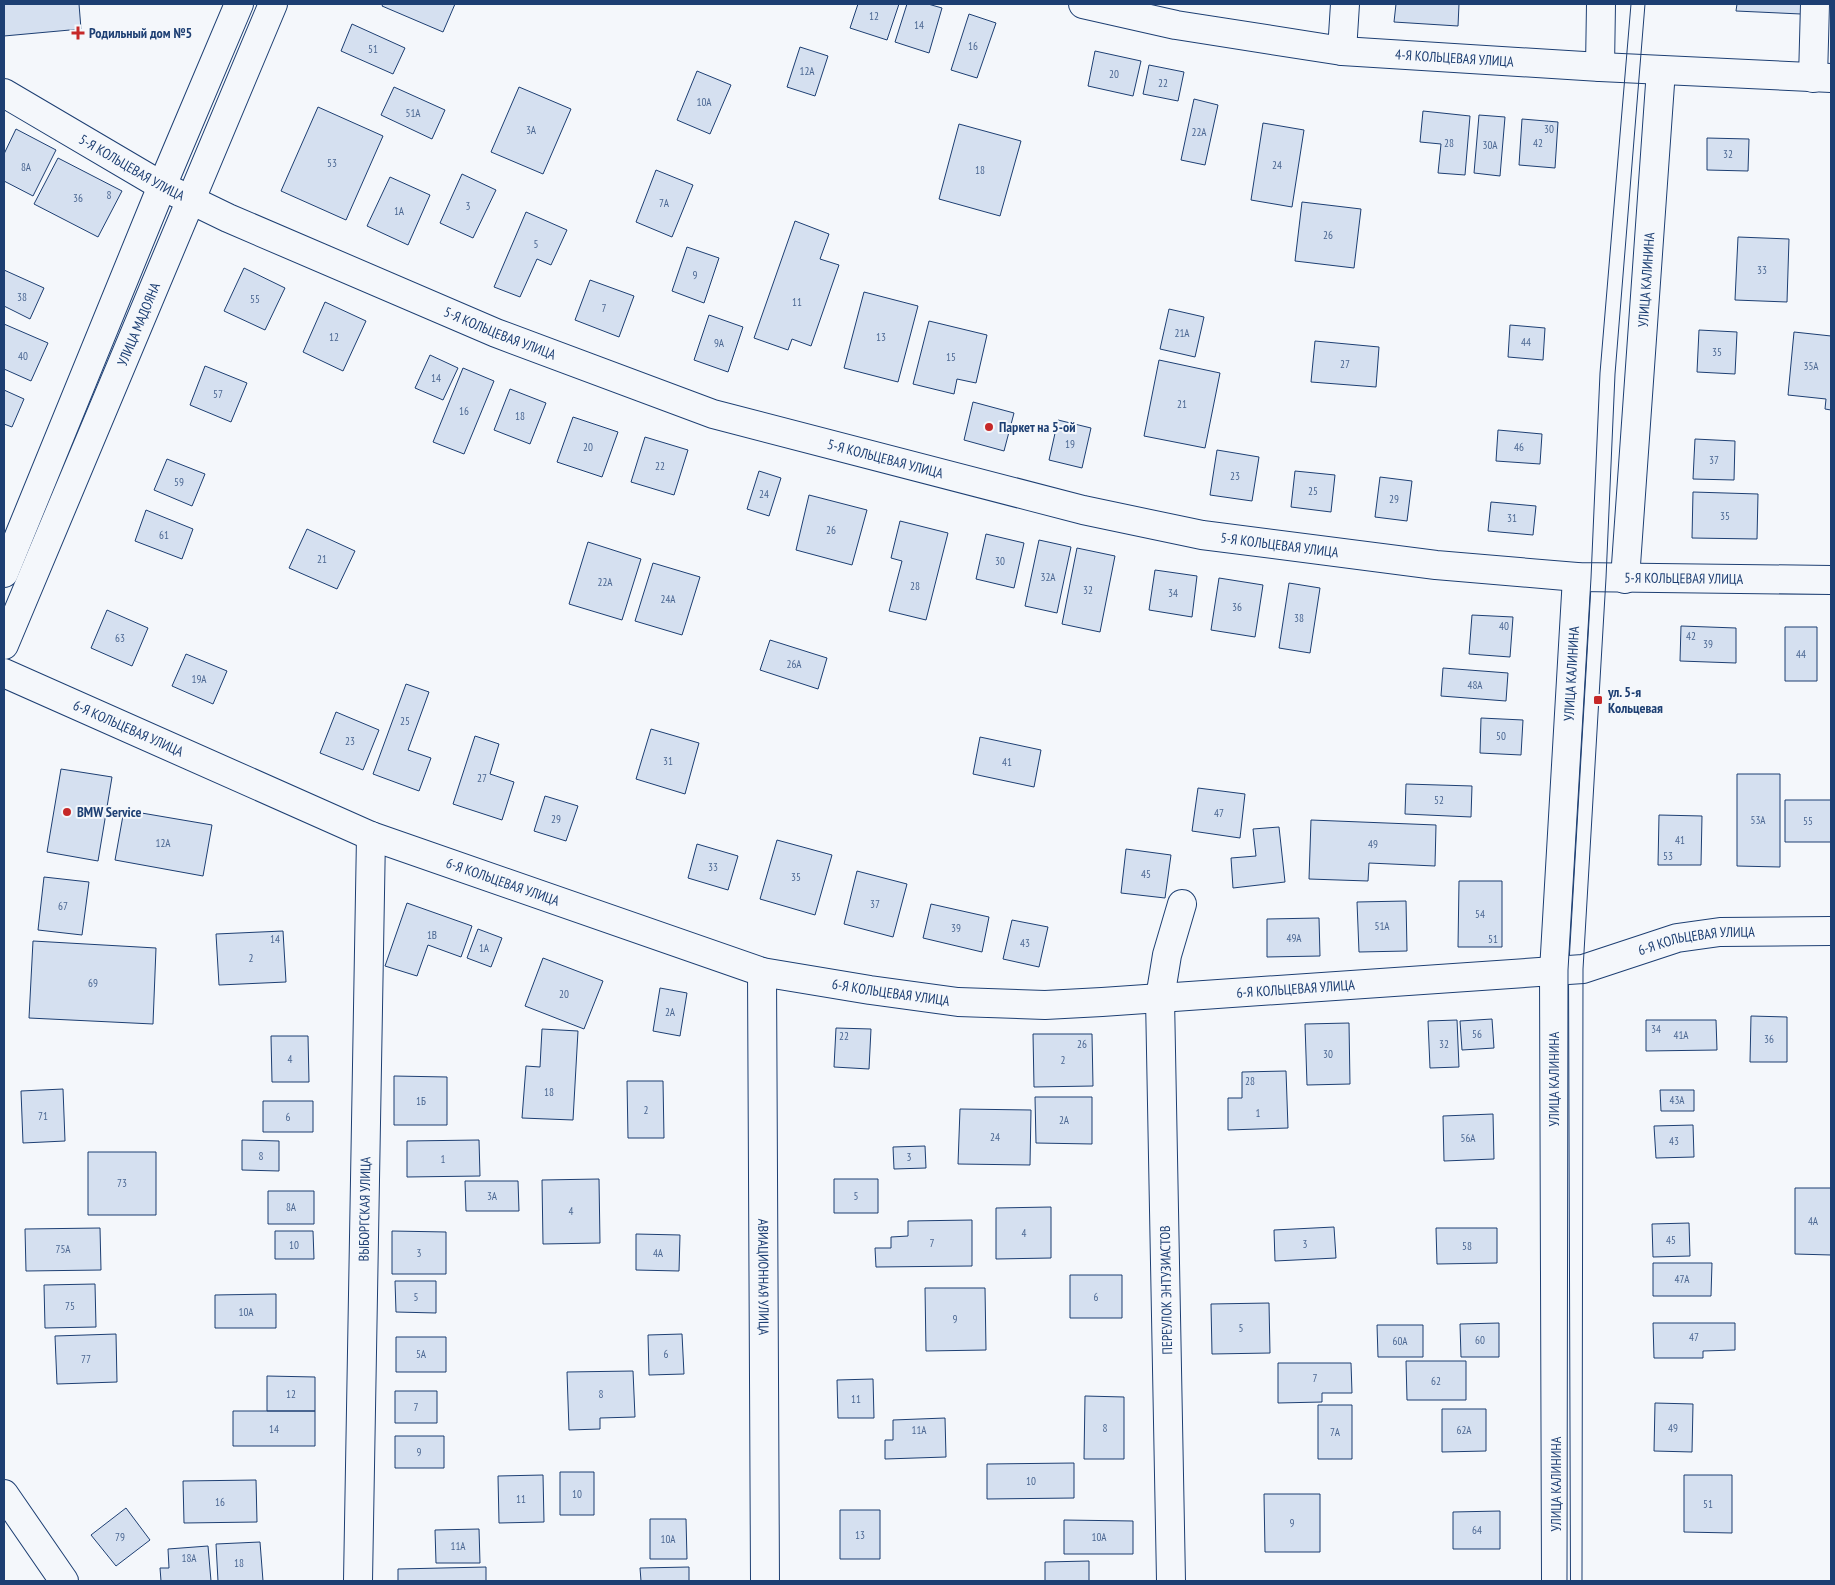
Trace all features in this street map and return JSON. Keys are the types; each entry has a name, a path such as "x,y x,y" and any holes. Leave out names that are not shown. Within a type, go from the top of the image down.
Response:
{"street":[{"path":"4,573 162,186 240,4"},
{"name":"УЛИЦА МАДОЯНА","path":"4,646 272,4"},
{"name":"4-Я КОЛЬЦЕВАЯ УЛИЦА","path":"1083,4 1176,25 1342,52 1822,78"},
{"path":"1342,52 1344,4"},
{"path":"1600,67 1601,4"},
{"path":"1815,4 1822,78"},
{"name":"УЛИЦА КАЛИНИНА","path":"1625,579 1661,70"},
{"name":"5-Я КОЛЬЦЕВАЯ УЛИЦА","path":"4,93 190,201 496,333 713,414 1083,510 1202,535 1436,565 1577,577 1831,580"},
{"name":"УЛИЦА КАЛИНИНА","path":"1556,1581 1554,971 1577,577"},
{"name":"6-Я КОЛЬЦЕВАЯ УЛИЦА","path":"4,674 371,836 762,972 870,990 958,1002 1045,1005 1160,998 1583,969 1677,938 1720,932 1831,931"},
{"name":"ВЫБОРГСКАЯ УЛИЦА","path":"358,1581 371,836"},
{"name":"ПЕРЕУЛОК ЭНТУЗИАСТОВ","path":"1171,1581 1160,998 1167,955 1182,904"},
{"name":"АВИАЦИОННАЯ УЛИЦА","path":"762,972 765,1581"},
{"path":"4,1494 64,1581"}],"building":[{"path":"4,4 79,4 81,29 4,36"},
{"path":"383,4 455,4 443,32 382,6"},
{"path":"858,4 899,4 887,40 850,28"},
{"path":"907,4 928,4 942,8 929,53 895,42"},
{"path":"1396,4 1459,4 1458,26 1394,22"},
{"path":"1737,4 1802,4 1801,14 1736,11"},
{"path":"969,14 996,23 977,78 951,70"},
{"path":"352,24 405,48 393,74 341,51"},
{"path":"800,47 828,56 815,96 787,87"},
{"path":"1095,51 1141,61 1133,96 1088,86"},
{"path":"1149,65 1184,72 1178,101 1143,94"},
{"path":"697,71 731,85 710,134 677,120"},
{"path":"394,87 445,110 432,139 381,115"},
{"path":"519,87 571,109 543,174 491,152"},
{"path":"1194,99 1218,105 1205,165 1181,160"},
{"path":"318,107 383,136 346,220 281,191"},
{"path":"1423,111 1470,116 1465,175 1438,173 1441,144 1420,142"},
{"path":"1479,115 1505,117 1500,176 1474,173"},
{"path":"1522,119 1558,122 1555,168 1519,165"},
{"path":"1263,123 1304,130 1292,207 1251,200"},
{"path":"959,124 1021,141 1000,216 939,199"},
{"path":"16,129 56,150 33,196 4,181 4,154"},
{"path":"1707,138 1749,139 1748,171 1707,170"},
{"path":"58,158 122,191 98,237 34,204"},
{"path":"656,170 693,185 672,237 636,222"},
{"path":"462,174 496,190 473,238 440,223"},
{"path":"390,177 430,195 408,245 367,226"},
{"path":"1302,202 1361,209 1354,268 1295,261"},
{"path":"526,212 567,230 551,265 537,259 520,297 494,287"},
{"path":"795,221 829,234 820,259 839,265 811,346 792,339 788,350 754,338"},
{"path":"1738,237 1789,239 1787,302 1735,300"},
{"path":"687,247 719,258 704,303 672,291"},
{"path":"244,268 285,288 265,330 224,311"},
{"path":"4,270 44,288 30,319 4,306"},
{"path":"590,280 634,296 619,337 575,320"},
{"path":"864,292 918,306 898,382 844,368"},
{"path":"325,302 366,321 343,371 303,352"},
{"path":"1169,309 1204,317 1195,357 1160,349"},
{"path":"709,315 743,327 728,372 694,360"},
{"path":"929,321 987,335 976,383 957,379 954,394 913,384"},
{"path":"4,324 48,343 31,381 4,369"},
{"path":"1510,325 1545,328 1543,360 1508,357"},
{"path":"1699,330 1737,332 1735,374 1697,372"},
{"path":"1794,332 1831,336 1831,410 1825,409 1826,399 1788,395"},
{"path":"1315,341 1379,347 1376,387 1311,382"},
{"path":"430,355 458,368 443,400 415,388"},
{"path":"1159,360 1220,373 1205,448 1144,436"},
{"path":"205,366 247,383 231,422 190,405"},
{"path":"463,368 494,381 464,454 433,442"},
{"path":"510,389 546,403 530,444 494,430"},
{"path":"4,390 24,399 12,427 4,424"},
{"name":"Паркет на 5-ой","path":"973,402 1014,413 1004,451 964,440"},
{"path":"573,417 618,432 602,477 557,462"},
{"path":"1058,420 1091,428 1082,468 1049,460"},
{"path":"1498,430 1542,434 1540,464 1496,461"},
{"path":"645,437 688,450 674,495 631,482"},
{"path":"1695,439 1735,441 1734,480 1693,479"},
{"path":"1217,450 1259,457 1252,501 1210,495"},
{"path":"167,459 205,474 192,506 154,490"},
{"path":"759,471 781,478 769,516 747,509"},
{"path":"1295,471 1335,475 1331,512 1291,507"},
{"path":"1380,477 1412,481 1407,521 1375,517"},
{"path":"1693,492 1758,494 1757,539 1692,538"},
{"path":"809,495 867,510 852,565 796,550"},
{"path":"1491,502 1536,506 1533,535 1488,531"},
{"path":"146,510 193,529 182,559 135,541"},
{"path":"900,521 948,533 926,620 889,611 902,561 891,558"},
{"path":"307,529 355,551 337,589 289,568"},
{"path":"986,534 1024,543 1014,588 976,579"},
{"path":"1039,540 1071,547 1057,613 1025,606"},
{"path":"588,542 641,559 622,620 569,604"},
{"path":"1077,548 1115,556 1100,632 1062,624"},
{"path":"653,563 700,577 682,635 635,621"},
{"path":"1155,570 1197,576 1192,617 1149,610"},
{"path":"1219,578 1263,585 1255,637 1211,630"},
{"path":"1289,583 1320,588 1310,653 1279,648"},
{"path":"107,610 148,628 132,666 91,648"},
{"path":"1472,615 1513,617 1510,657 1469,654"},
{"path":"1681,626 1736,628 1736,663 1680,661"},
{"path":"1785,627 1817,627 1817,681 1785,681"},
{"path":"770,640 827,658 818,689 760,670"},
{"path":"186,654 227,671 213,704 172,686"},
{"path":"1443,668 1508,673 1506,701 1441,696"},
{"path":"406,684 429,692 408,750 431,758 419,791 373,774"},
{"path":"336,712 379,730 363,770 320,753"},
{"path":"1481,718 1523,720 1521,755 1480,753"},
{"path":"651,729 699,743 685,794 636,779"},
{"path":"475,736 499,744 490,774 514,782 502,820 453,804"},
{"path":"980,737 1041,750 1034,787 973,774"},
{"path":"61,769 112,777 98,861 47,852"},
{"path":"1737,774 1780,774 1780,867 1737,866"},
{"path":"1406,784 1472,786 1471,817 1405,814"},
{"path":"1198,788 1245,794 1240,838 1192,831"},
{"path":"545,796 578,806 566,841 534,831"},
{"path":"1785,800 1831,800 1831,842 1785,842"},
{"path":"124,810 212,825 203,876 115,860"},
{"path":"1659,815 1702,816 1701,865 1658,865"},
{"path":"1311,820 1436,825 1435,866 1369,863 1368,881 1309,879"},
{"path":"1279,827 1285,882 1233,888 1231,858 1256,856 1253,829"},
{"path":"777,840 832,855 815,915 760,899"},
{"path":"697,844 738,856 728,890 688,878"},
{"path":"1126,849 1171,855 1165,898 1121,893"},
{"path":"857,871 907,884 893,937 844,924"},
{"path":"44,877 89,882 82,935 38,930"},
{"path":"1459,881 1502,881 1502,947 1458,947"},
{"path":"1406,901 1407,951 1359,952 1357,902"},
{"path":"407,903 472,926 461,957 428,945 417,976 385,966"},
{"path":"931,904 989,917 982,952 923,938"},
{"path":"1319,918 1320,956 1267,957 1267,919"},
{"path":"1012,920 1048,927 1039,967 1003,959"},
{"path":"478,929 502,938 491,967 467,958"},
{"path":"283,931 286,982 219,985 216,934"},
{"path":"33,941 156,948 153,1024 29,1018"},
{"path":"543,958 603,981 584,1029 525,1006"},
{"path":"660,988 687,993 680,1036 653,1031"},
{"path":"1751,1016 1787,1017 1787,1062 1750,1062"},
{"path":"1492,1019 1494,1048 1462,1050 1460,1021"},
{"path":"1457,1020 1459,1067 1430,1068 1428,1021"},
{"path":"1646,1020 1716,1020 1717,1050 1646,1051"},
{"path":"1349,1023 1350,1084 1307,1085 1305,1024"},
{"path":"836,1028 871,1029 869,1069 834,1067"},
{"path":"542,1029 578,1031 573,1120 522,1118 526,1066 540,1067"},
{"path":"1033,1034 1092,1034 1093,1086 1034,1087"},
{"path":"271,1036 308,1036 309,1082 272,1082"},
{"path":"1286,1071 1288,1128 1228,1130 1228,1098 1242,1098 1242,1072"},
{"path":"394,1076 447,1077 447,1125 394,1125"},
{"path":"627,1081 663,1081 664,1138 628,1138"},
{"path":"63,1089 65,1141 23,1143 21,1091"},
{"path":"1660,1090 1694,1090 1694,1111 1661,1111"},
{"path":"1035,1097 1092,1097 1092,1144 1036,1143"},
{"path":"263,1101 313,1101 313,1132 263,1132"},
{"path":"960,1109 1031,1110 1030,1165 958,1164"},
{"path":"1493,1114 1494,1159 1444,1161 1443,1116"},
{"path":"1693,1125 1694,1157 1656,1158 1654,1126"},
{"path":"242,1140 279,1141 279,1171 242,1170"},
{"path":"479,1140 480,1176 407,1177 407,1141"},
{"path":"925,1146 926,1168 894,1169 893,1147"},
{"path":"88,1152 156,1152 156,1215 88,1215"},
{"path":"599,1179 600,1243 543,1244 542,1180"},
{"path":"834,1179 878,1179 878,1213 834,1213"},
{"path":"465,1181 518,1181 519,1211 466,1211"},
{"path":"1795,1188 1831,1188 1831,1255 1795,1254"},
{"path":"268,1191 314,1191 314,1224 268,1224"},
{"path":"1051,1207 1051,1258 996,1259 996,1208"},
{"path":"972,1220 972,1266 876,1267 875,1248 891,1248 891,1237 908,1236 908,1221"},
{"path":"1689,1223 1690,1256 1653,1257 1652,1224"},
{"path":"1334,1227 1336,1258 1275,1261 1274,1230"},
{"path":"100,1228 101,1270 26,1271 25,1229"},
{"path":"1436,1228 1497,1228 1497,1263 1437,1264"},
{"path":"275,1231 313,1231 314,1259 275,1259"},
{"path":"392,1231 446,1232 446,1274 392,1274"},
{"path":"636,1234 680,1235 679,1271 636,1270"},
{"path":"1653,1263 1712,1263 1711,1296 1653,1296"},
{"path":"1070,1275 1122,1275 1122,1318 1070,1318"},
{"path":"395,1281 436,1281 436,1313 396,1312"},
{"path":"95,1284 96,1327 45,1328 44,1285"},
{"path":"925,1288 985,1288 986,1350 926,1351"},
{"path":"276,1294 276,1328 215,1328 215,1295"},
{"path":"1269,1303 1270,1353 1212,1354 1211,1304"},
{"path":"1499,1323 1499,1357 1461,1357 1460,1324"},
{"path":"1653,1323 1735,1323 1735,1350 1703,1351 1703,1358 1654,1358"},
{"path":"1377,1325 1423,1325 1423,1357 1378,1357"},
{"path":"116,1334 117,1382 57,1384 55,1336"},
{"path":"682,1334 684,1374 649,1375 648,1335"},
{"path":"396,1337 446,1337 446,1372 396,1372"},
{"path":"1406,1361 1466,1361 1466,1400 1407,1400"},
{"path":"1278,1363 1351,1363 1352,1393 1322,1393 1322,1402 1278,1403"},
{"path":"633,1371 635,1417 600,1418 600,1429 569,1430 567,1372"},
{"path":"267,1376 315,1377 315,1411 267,1411"},
{"path":"873,1379 874,1418 838,1418 837,1380"},
{"path":"395,1391 437,1391 437,1423 395,1423"},
{"path":"1085,1396 1124,1397 1124,1459 1084,1459"},
{"path":"1655,1403 1693,1404 1692,1452 1654,1451"},
{"path":"1318,1405 1352,1405 1352,1459 1318,1459"},
{"path":"1442,1409 1486,1409 1486,1451 1442,1452"},
{"path":"233,1411 315,1411 315,1446 233,1446"},
{"path":"945,1418 946,1457 885,1459 885,1440 893,1440 893,1420"},
{"path":"395,1436 444,1436 444,1468 395,1468"},
{"path":"1074,1463 1074,1498 987,1499 987,1464"},
{"path":"560,1472 594,1472 594,1515 560,1515"},
{"path":"543,1475 544,1522 499,1523 498,1476"},
{"path":"1684,1475 1732,1475 1732,1533 1684,1532"},
{"path":"256,1480 257,1522 184,1523 183,1481"},
{"path":"1264,1494 1320,1494 1320,1552 1265,1552"},
{"path":"126,1508 150,1540 116,1566 91,1535"},
{"path":"840,1510 880,1510 880,1559 840,1559"},
{"path":"1500,1511 1500,1549 1453,1549 1453,1512"},
{"path":"650,1519 686,1519 687,1559 650,1559"},
{"path":"1064,1520 1133,1521 1133,1554 1064,1554"},
{"path":"479,1529 480,1563 436,1563 435,1530"},
{"path":"260,1542 263,1581 218,1581 216,1544"},
{"path":"208,1546 211,1581 161,1581 160,1568 169,1568 168,1549"},
{"path":"1089,1561 1089,1581 1045,1581 1045,1562"},
{"path":"486,1567 486,1581 398,1581 398,1569"},
{"path":"689,1567 689,1581 641,1581 640,1568"}],"tram line":[{"path":"1567,1581 1568,970 1591,578 1600,373 1631,4"},
{"path":"1582,1581 1583,969 1606,578 1615,374 1645,4"}],"place":[{"name":"Родильный дом №5","path":"78,33"},
{"name":"Паркет на 5-ой","path":"989,427"},
{"name":"ул. 5-я Кольцевая","path":"1598,700"},
{"name":"BMW Service","path":"67,812"}]}
